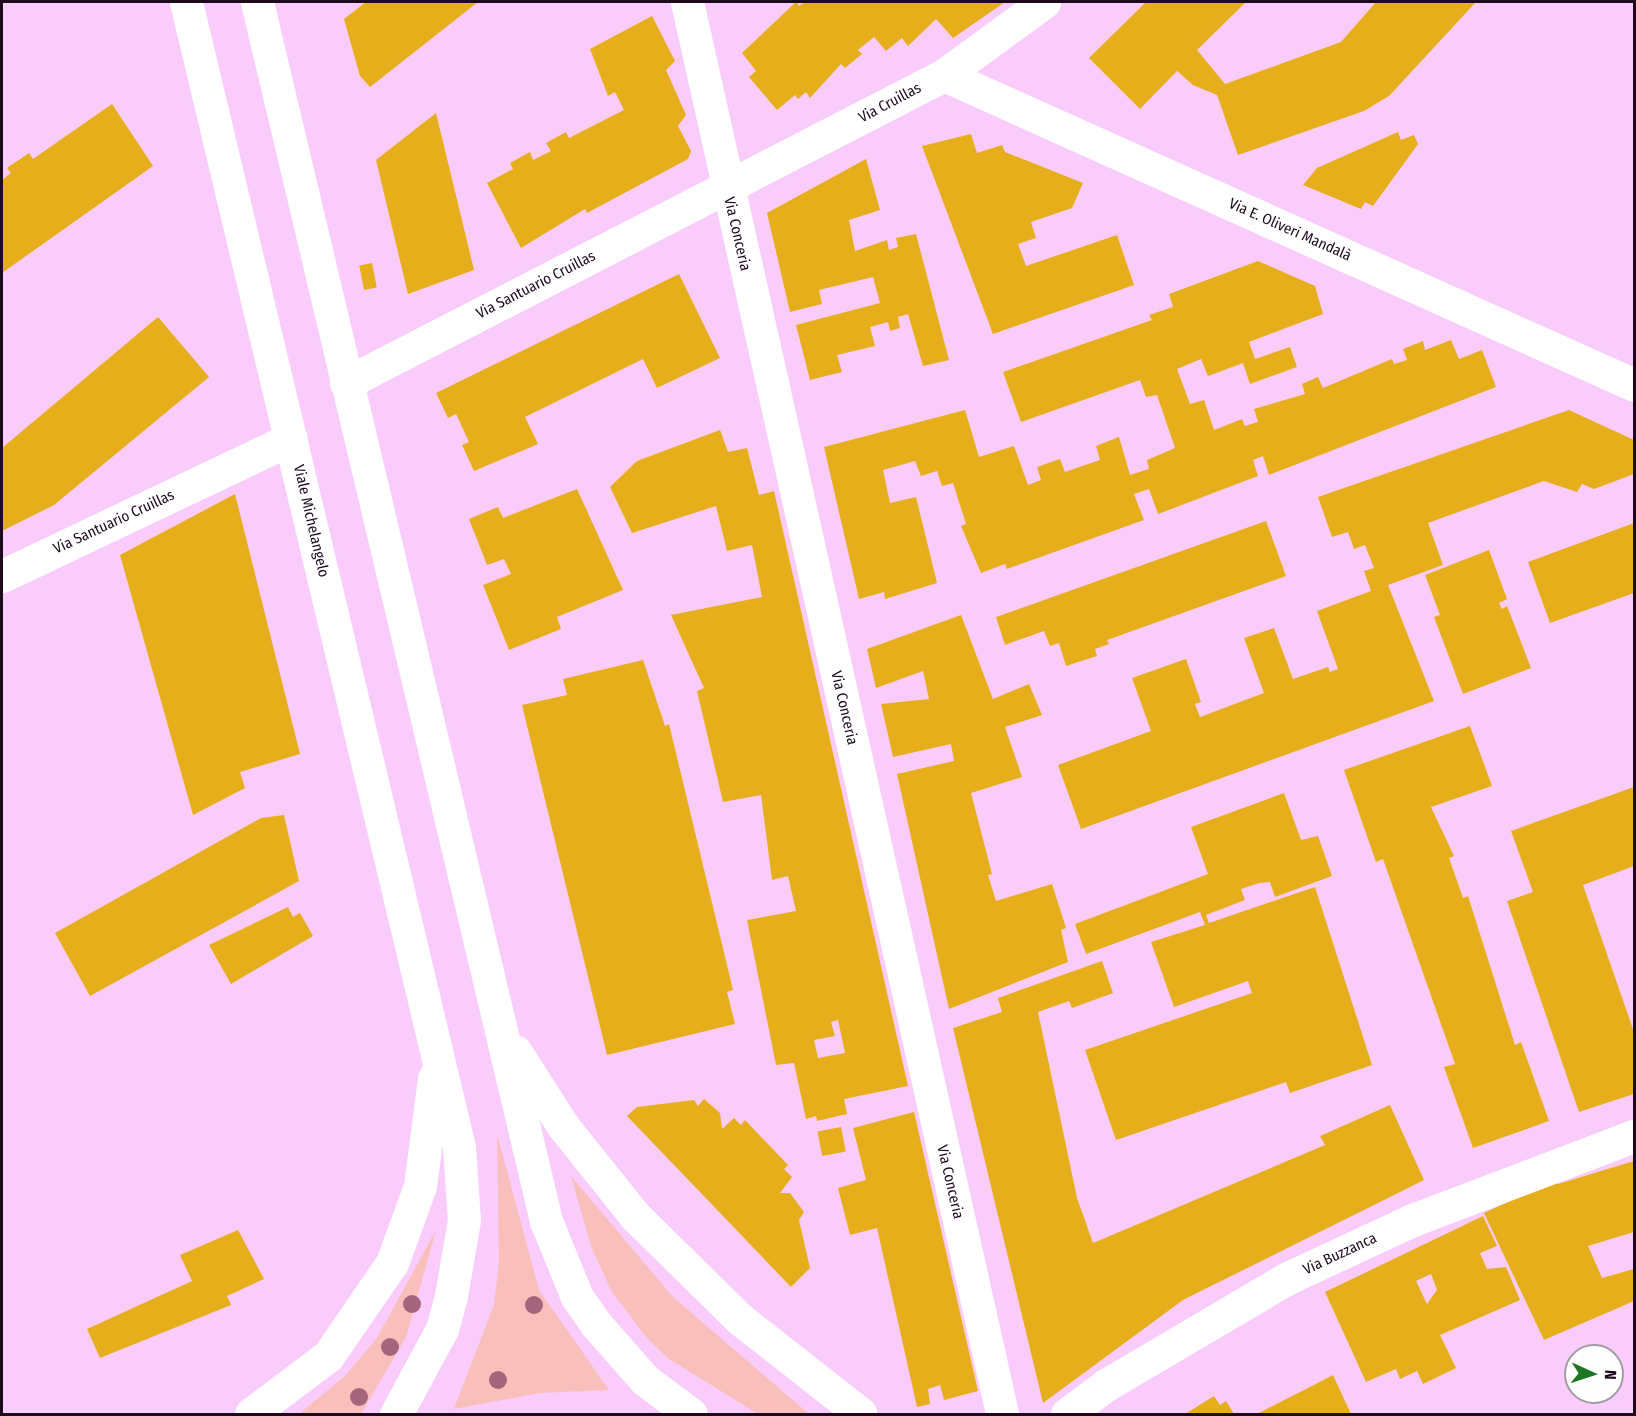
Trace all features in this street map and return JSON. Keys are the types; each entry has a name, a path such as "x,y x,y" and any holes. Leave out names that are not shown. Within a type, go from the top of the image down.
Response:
{"street":[{"name":"Viale Michelangelo","path":"186,2 436,1040"},
{"path":"257,2 546,1221 577,1296 645,1380 691,1414"},
{"name":"Via Conceria","path":"687,2 1002,1414"},
{"name":"Via Cruillas","path":"727,188 944,75 1044,2"},
{"name":"Via E. Oliveri Mandalà","path":"944,75 1635,385"},
{"name":"Via Santuario Cruillas","path":"346,383 727,188"},
{"name":"Via Santuario Cruillas","path":"2,576 291,439"},
{"path":"499,1024 563,1126 635,1216 741,1320 861,1414"},
{"path":"251,1414 327,1356 392,1263 408,1226 428,1146 436,1040"},
{"path":"396,1414 442,1329 460,1259 462,1178 436,1040"},
{"name":"Via Buzzanca","path":"1067,1414 1106,1385 1288,1278 1410,1221 1635,1136"}],"shaded area":[{"path":"497,1134 539,1290 609,1390 540,1393 454,1409 494,1305 499,1262"},
{"path":"571,1176 673,1297 809,1414 758,1414 669,1359 647,1338 612,1292 591,1246"},
{"path":"436,1230 406,1337 361,1414 299,1414 345,1376 377,1338"}],"building":[{"path":"366,2 478,2 370,87 360,76 344,19"},
{"path":"796,2 799,6 805,2 1005,2 953,38 936,19 908,46 902,38 886,51 874,37 858,50 862,54 845,68 841,64 810,98 806,92 798,99 795,95 777,110 749,77 756,71 742,53"},
{"path":"1146,2 1246,2 1197,50 1225,84 1341,42 1376,2 1476,2 1389,96 1364,111 1238,155 1217,95 1193,85 1177,71 1140,109 1089,58"},
{"path":"652,16 675,61 666,70 686,115 678,126 691,151 688,159 587,213 585,209 521,248 487,183 513,169 510,163 530,152 533,160 551,151 546,143 566,132 569,138 624,110 615,92 608,96 590,49"},
{"path":"112,104 153,166 2,273 2,180 11,173 7,168 29,153 33,159"},
{"path":"436,113 474,270 408,294 376,160"},
{"path":"1398,132 1401,140 1414,135 1418,144 1373,206 1365,202 1361,209 1303,185 1317,168"},
{"path":"971,134 977,153 1002,145 1005,152 1083,183 1072,208 1031,222 1036,238 1018,244 1026,266 1117,235 1134,285 993,334 922,146"},
{"path":"866,159 880,210 849,220 855,251 887,240 889,250 898,247 896,238 916,234 949,360 923,366 908,314 898,317 900,328 890,331 888,322 870,327 875,346 837,355 842,372 810,380 796,325 880,303 873,277 819,290 822,304 790,312 767,213"},
{"path":"1258,261 1315,286 1323,314 1249,342 1255,359 1290,347 1297,367 1250,384 1243,363 1208,376 1201,359 1177,369 1190,404 1204,400 1214,430 1242,419 1245,426 1258,422 1254,409 1305,394 1302,384 1318,377 1323,388 1392,359 1394,364 1407,360 1403,349 1423,341 1425,350 1451,340 1459,359 1482,350 1496,387 1269,475 1263,456 1253,460 1258,476 1158,514 1149,489 1134,494 1144,520 1007,569 1005,564 981,573 961,526 966,524 953,483 942,486 937,471 921,476 915,461 883,470 890,503 916,497 937,583 885,599 884,592 859,599 824,447 965,410 979,457 1014,446 1028,485 1041,480 1037,467 1060,459 1065,472 1100,460 1096,446 1119,437 1130,475 1149,469 1147,460 1175,448 1157,395 1146,397 1140,380 1021,422 1003,372 1152,320 1149,315 1173,307 1169,294"},
{"path":"372,263 377,288 364,290 359,265"},
{"path":"679,274 720,358 657,388 643,359 525,417 538,444 474,471 462,445 469,442 456,414 448,418 436,393"},
{"path":"158,317 209,377 54,505 2,531 2,448"},
{"path":"1569,410 1634,440 1634,474 1594,489 1582,484 1577,492 1544,481 1428,523 1443,565 1388,585 1434,701 1081,829 1058,765 1151,731 1132,678 1186,659 1201,702 1195,704 1200,717 1264,693 1244,638 1274,628 1293,679 1328,667 1330,672 1338,669 1317,611 1371,591 1364,571 1374,568 1365,545 1354,549 1348,532 1332,537 1318,497"},
{"path":"720,430 728,452 747,448 759,495 774,491 908,1086 844,1099 847,1114 817,1121 816,1116 806,1119 794,1063 776,1065 747,920 796,911 788,876 772,880 761,795 723,802 697,691 704,688 671,615 762,597 752,545 727,551 716,506 632,533 610,487 637,461","holes":["838,1020 845,1053 818,1058 814,1040 835,1036 831,1022"]},
{"path":"577,489 623,590 557,617 561,629 509,650 483,585 511,574 504,559 487,565 469,519 498,507 503,518"},
{"path":"235,494 300,754 240,772 245,788 193,815 120,555"},
{"path":"1266,521 1286,576 1107,640 1109,644 1095,649 1097,656 1066,666 1059,643 1050,646 1044,631 1005,645 996,617"},
{"path":"1634,523 1634,593 1550,623 1528,562"},
{"path":"1489,550 1507,599 1499,603 1502,609 1507,606 1531,668 1463,694 1434,617 1440,615 1425,575"},
{"path":"961,615 993,699 1029,684 1042,715 1005,727 1022,777 971,793 992,874 988,875 996,901 1052,884 1066,928 1061,930 1068,962 949,1009 897,774 954,761 951,744 893,757 881,704 929,699 923,671 876,688 867,649"},
{"path":"643,660 665,726 669,724 733,990 727,992 735,1024 607,1055 522,705 567,695 563,679"},
{"path":"1470,726 1492,786 1431,807 1454,856 1449,858 1463,898 1468,896 1515,1045 1521,1042 1549,1121 1473,1148 1444,1067 1455,1064 1383,859 1376,862 1344,770"},
{"path":"1634,787 1634,866 1583,885 1634,1032 1634,1094 1579,1112 1507,901 1533,892 1511,831"},
{"path":"1284,793 1301,840 1318,836 1332,876 1275,897 1270,882 1259,883 1241,889 1245,900 1206,915 1209,923 1315,887 1372,1065 1290,1093 1286,1082 1116,1140 1085,1050 1252,993 1248,981 1174,1007 1151,942 1205,925 1200,912 1086,954 1075,924 1208,874 1191,827"},
{"path":"284,815 299,881 90,996 55,933 261,818"},
{"path":"288,907 293,917 300,913 313,936 231,984 209,945"},
{"path":"1102,961 1113,993 1072,1008 1069,1001 1038,1012 1077,1198 1093,1243 1325,1145 1320,1136 1390,1105 1424,1180 1183,1300 1043,1403 953,1028 1002,1012 998,998"},
{"path":"704,1099 720,1113 722,1129 734,1118 741,1125 745,1120 788,1165 784,1169 792,1177 780,1193 790,1193 804,1212 799,1220 810,1268 791,1287 627,1116 637,1107 694,1100 698,1106"},
{"path":"914,1112 978,1391 944,1400 940,1385 928,1389 930,1404 917,1407 877,1228 850,1235 838,1188 866,1180 853,1128"},
{"path":"841,1127 846,1152 822,1156 817,1132"},
{"path":"1634,1161 1634,1232 1588,1246 1602,1278 1634,1269 1634,1301 1544,1340 1484,1213 1556,1180 1558,1184"},
{"path":"1483,1216 1497,1246 1480,1253 1487,1269 1506,1267 1520,1300 1440,1335 1456,1368 1423,1384 1417,1371 1400,1379 1396,1369 1366,1382 1325,1292","holes":["1431,1274 1437,1290 1427,1304 1416,1281"]},
{"path":"238,1230 264,1279 227,1296 231,1305 100,1358 87,1329 192,1281 180,1255"},
{"path":"1333,1375 1351,1414 1257,1414 1306,1389"},
{"path":"1214,1396 1220,1405 1226,1401 1234,1414 1185,1414"}]}
